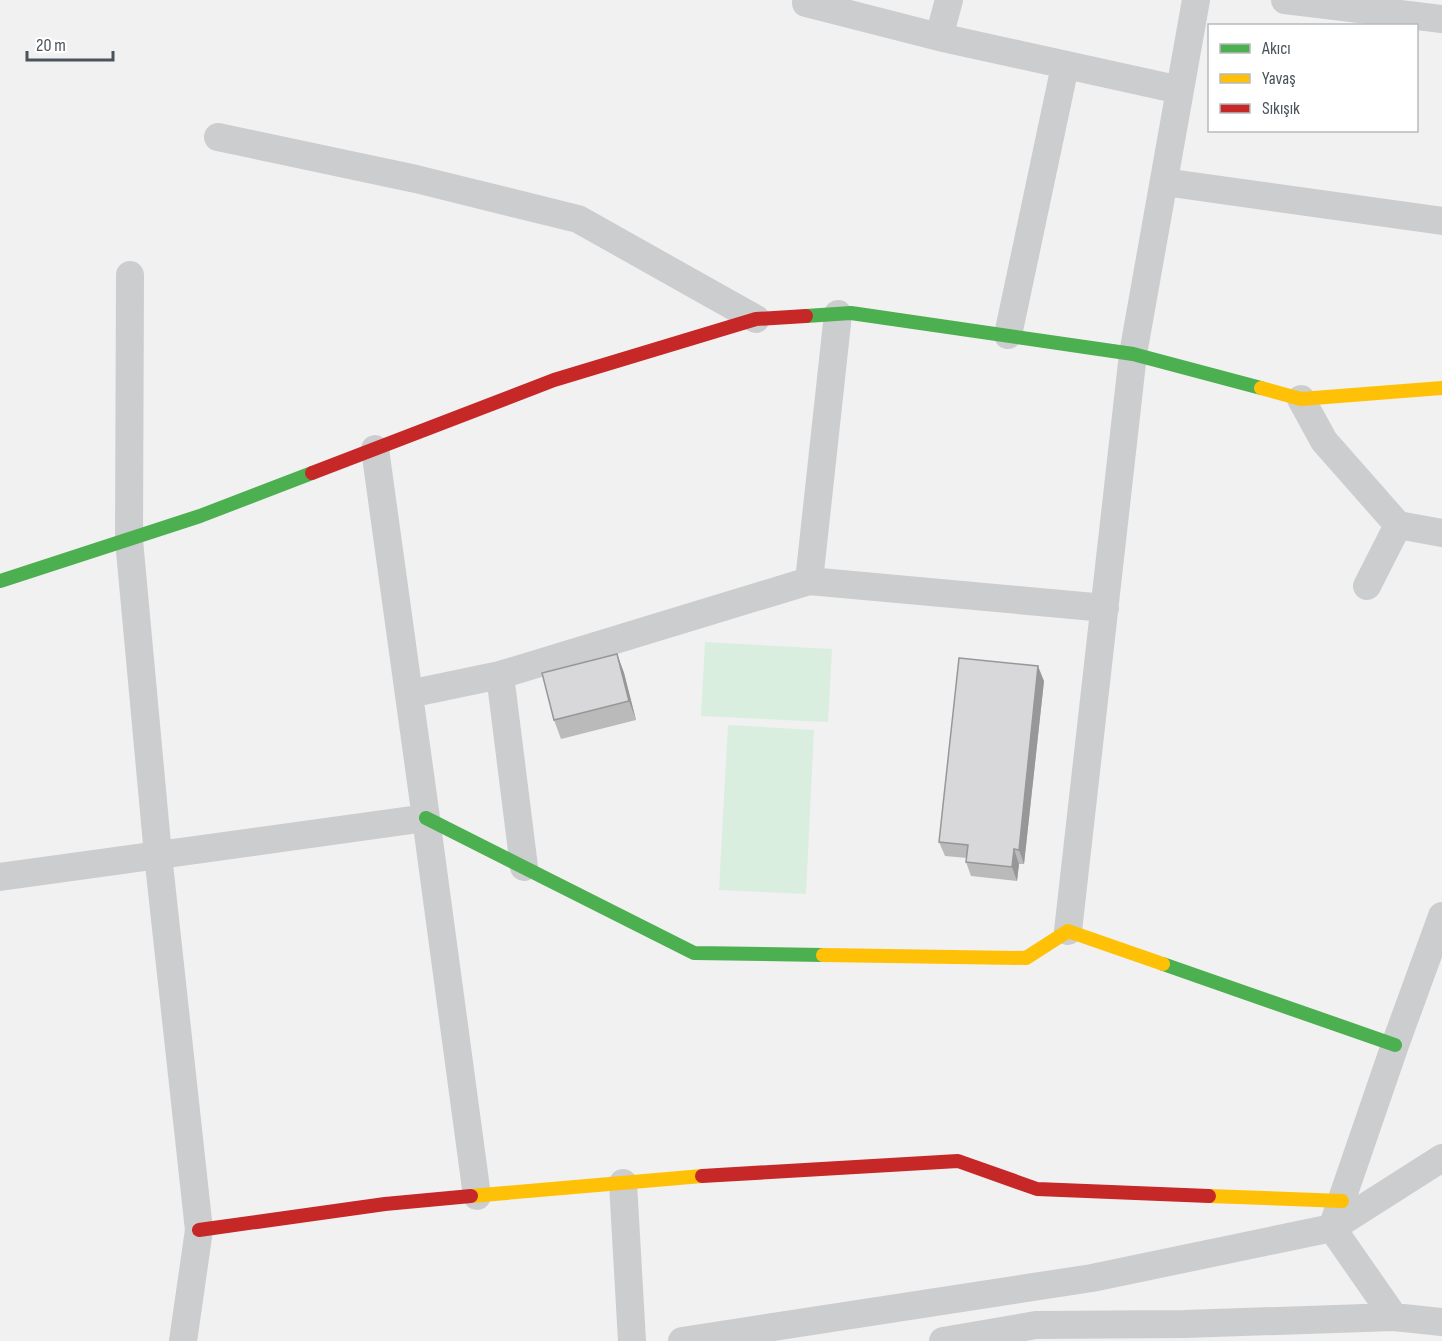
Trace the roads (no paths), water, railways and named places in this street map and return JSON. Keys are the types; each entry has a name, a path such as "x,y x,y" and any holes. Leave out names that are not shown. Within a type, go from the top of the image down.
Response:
{"street":[{"path":"939,38 949,0"},
{"path":"1068,931 1133,354 1196,0"},
{"path":"1285,0 1432,12"},
{"path":"806,3 939,38 1180,90"},
{"path":"1008,335 1065,66"},
{"path":"218,137 416,179 578,219 756,319"},
{"path":"1164,182 1442,221"},
{"path":"130,275 129,540 158,855 199,1230 183,1341"},
{"path":"0,582 200,516 554,380 756,319 851,313 1008,335 1133,354 1301,399 1442,388"},
{"path":"809,581 838,314"},
{"path":"1301,399 1324,441 1398,525 1442,533"},
{"path":"375,449 477,1196"},
{"path":"1367,586 1398,525"},
{"path":"409,694 500,675 809,581 1105,608"},
{"path":"500,675 524,867"},
{"path":"0,877 426,818 694,953 1026,957 1068,931"},
{"path":"1332,1228 1442,916"},
{"path":"1068,931 1395,1045"},
{"path":"681,1341 1092,1278 1332,1228 1442,1158"},
{"path":"199,1230 385,1204 698,1176 957,1161 1037,1189 1342,1201"},
{"path":"623,1183 632,1341"},
{"path":"1332,1228 1394,1317"},
{"path":"943,1341 1184,1324 1394,1317 1442,1322"}]}
